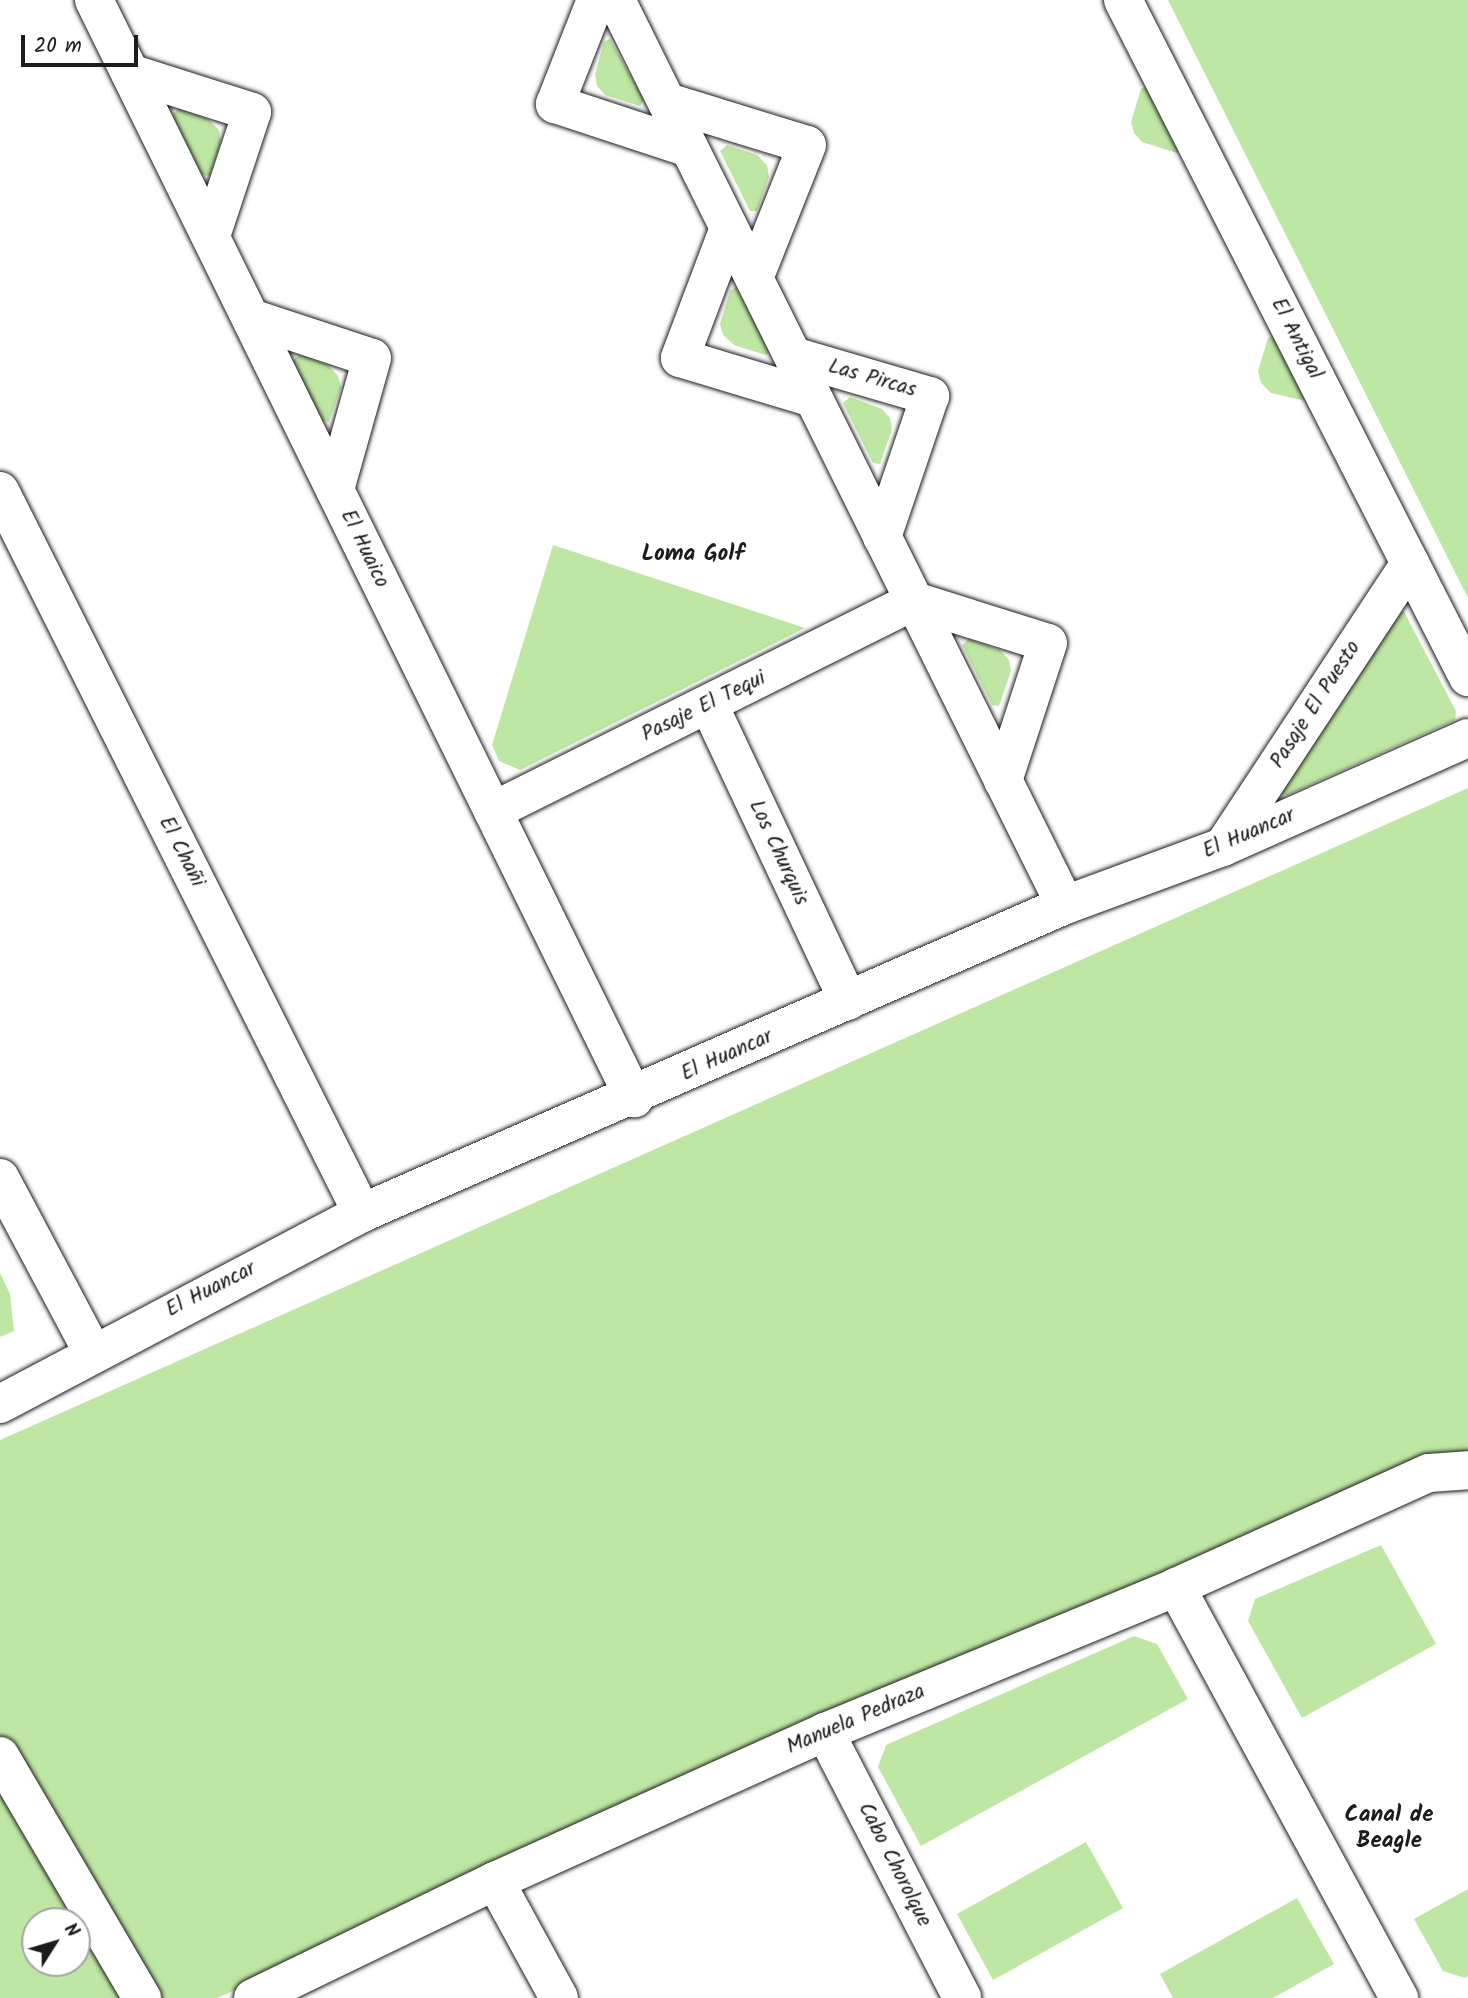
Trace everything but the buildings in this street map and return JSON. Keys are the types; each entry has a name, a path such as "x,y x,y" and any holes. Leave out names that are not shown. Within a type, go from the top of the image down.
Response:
{"street":[{"name":"El Huaico","path":"94,0 634,1098"},
{"path":"596,0 555,104 689,148"},
{"name":"El Antigal","path":"1123,0 1468,677"},
{"name":"Las Pircas","path":"628,8 689,148 1065,905"},
{"path":"131,73 252,112 211,236"},
{"path":"667,102 807,145 754,278"},
{"name":"Las Pircas","path":"729,228 680,358 813,398"},
{"path":"251,318 372,358 335,490"},
{"name":"Las Pircas","path":"793,356 930,396 882,537"},
{"name":"El Chañi","path":"0,492 362,1213"},
{"name":"Pasaje El Puesto","path":"1223,847 1410,563"},
{"path":"914,601 1048,643 1003,781"},
{"name":"Pasaje El Tequi","path":"493,811 914,601"},
{"name":"Los Churquis","path":"709,705 848,1001"},
{"name":"El Huancar","path":"0,1404 92,1351 362,1213 634,1098 1065,905 1223,847 1468,737"},
{"path":"0,1178 92,1351"},
{"name":"Manuela Pedraza","path":"253,1998 495,1881 825,1732 1176,1587 1429,1473 1468,1470"},
{"path":"1176,1587 1399,1998"},
{"name":"Cabo Chorolque","path":"825,1732 962,1998"},
{"path":"0,1756 142,1998"},
{"path":"495,1881 559,1998"}],"green space":[{"path":"1168,0 1468,0 1468,598"},
{"path":"610,39 644,100 640,106 605,95 597,86 595,74 604,42"},
{"path":"1147,86 1181,150 1177,153 1142,142 1134,133 1131,122 1141,89"},
{"path":"179,109 208,119 219,130 221,141 210,176 202,175 172,114"},
{"path":"727,145 757,155 767,165 769,177 757,211 750,211 720,151"},
{"path":"736,287 770,352 766,355 734,345 723,335 720,324 730,291"},
{"path":"1274,336 1306,401 1271,393 1261,383 1258,371 1268,338"},
{"path":"299,355 328,365 338,376 341,387 329,422 322,421 292,361"},
{"path":"850,397 882,409 890,418 892,429 880,464 873,463 843,403"},
{"path":"553,545 805,628 520,770 499,761 492,745"},
{"path":"1402,608 1456,711 1455,720 1287,795 1280,794"},
{"path":"969,639 1001,651 1009,660 1011,671 999,706 992,705 962,645"},
{"path":"1468,788 1468,1452 217,1998 0,1998 0,1440"},
{"path":"0,1273 10,1294 14,1331 0,1337"},
{"path":"1381,1545 1436,1644 1302,1718 1248,1621 1255,1599"},
{"path":"1134,1636 1157,1644 1188,1699 921,1846 878,1767 886,1745"},
{"path":"1086,1842 1123,1908 993,1980 957,1914"},
{"path":"1468,1889 1468,1976 1465,1978 1443,1971 1414,1919"},
{"path":"1297,1898 1334,1964 1273,1998 1173,1998 1160,1974"}],"district":[{"name":"Loma Golf","path":"693,554"},
{"name":"Canal de Beagle","path":"1389,1828"}]}
